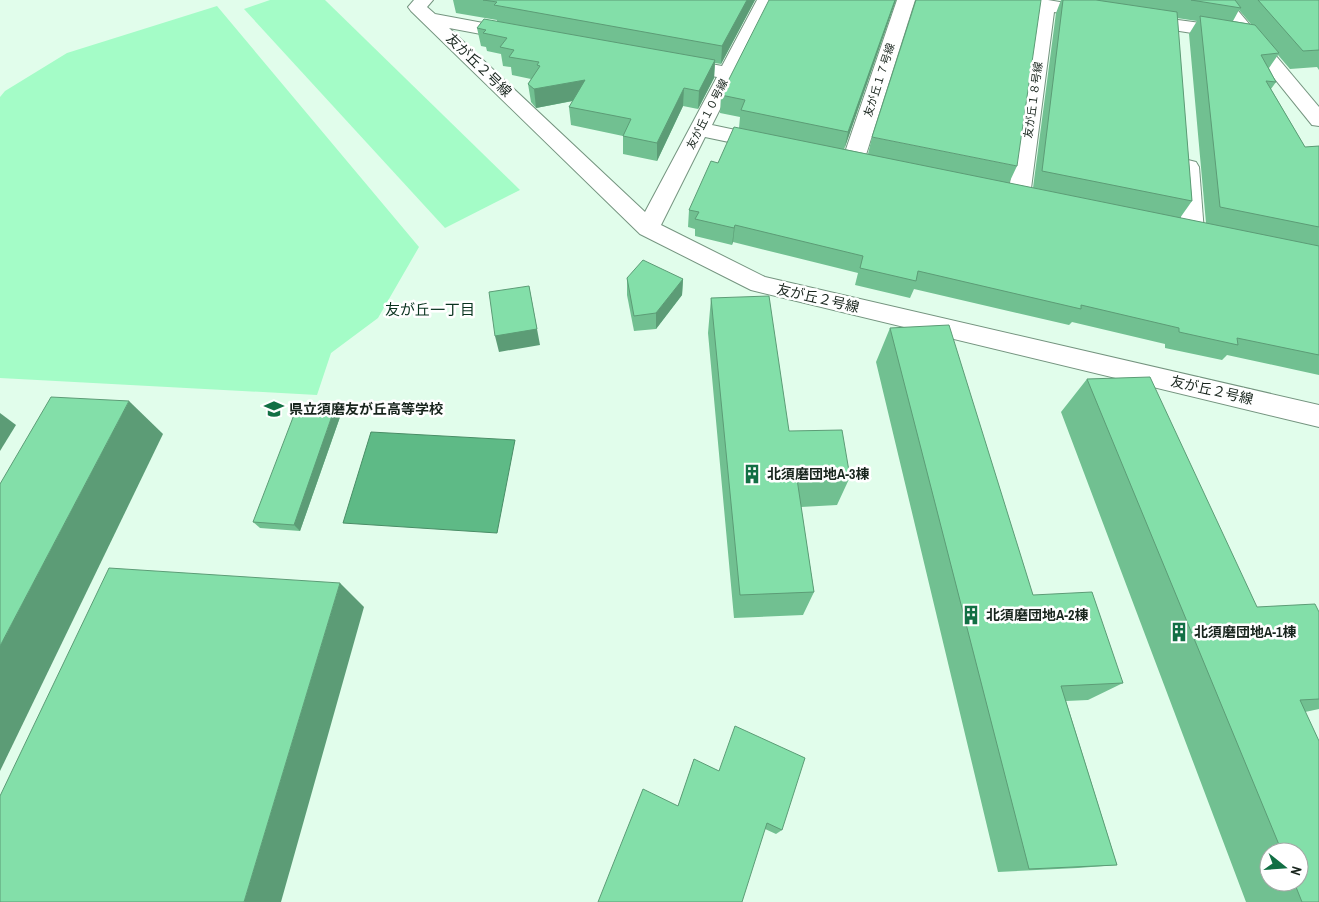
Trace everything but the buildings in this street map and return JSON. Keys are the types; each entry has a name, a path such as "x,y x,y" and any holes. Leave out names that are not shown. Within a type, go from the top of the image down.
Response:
{"street":[{"name":"友が丘１０号線","path":"648,228 764,0"},
{"name":"友が丘１７号線","path":"853,161 906,0"},
{"path":"1015,0 1116,16 1178,35 1250,36"},
{"path":"1220,0 1319,120"},
{"name":"友が丘１８号線","path":"1019,195 1046,5"},
{"path":"428,9 527,36"},
{"name":"友が丘２号線","path":"428,9 648,228 759,284 1319,416"},
{"path":"661,61 728,74"},
{"path":"700,129 786,147"},
{"path":"1186,143 1193,232"}],"shaded area":[{"path":"270,0 325,0 520,190 445,228 244,9"},
{"path":"217,6 419,247 378,318 331,353 317,395 0,378 0,97 5,91 67,53"},
{"path":"371,432 515,440 497,533 343,523"}],"place":[{"name":"県立須磨友が丘高等学校","path":"274,409"},
{"name":"北須磨団地A-3棟","path":"752,474"},
{"name":"北須磨団地A-2棟","path":"971,615"},
{"name":"北須磨団地A-1棟","path":"1179,632"}],"district":[{"name":"友が丘一丁目","path":"430,309"}]}
